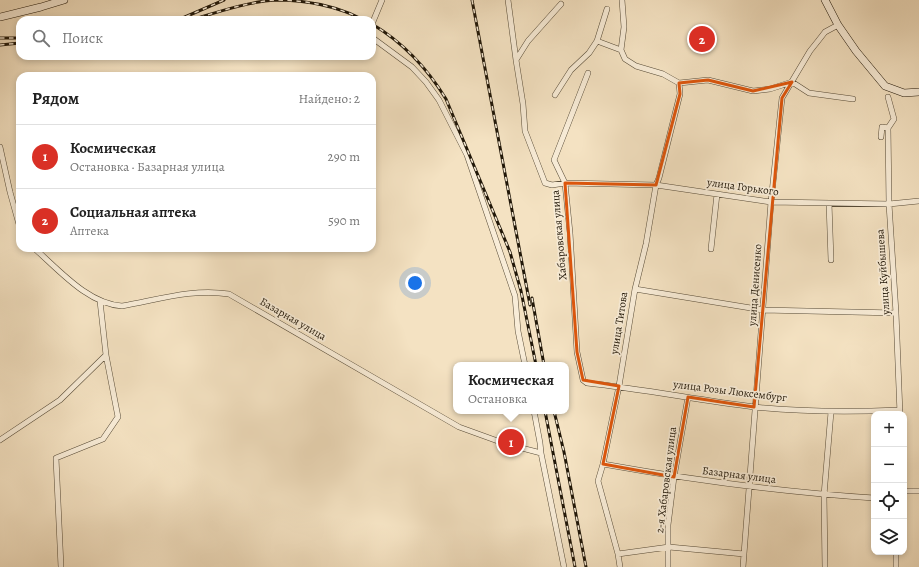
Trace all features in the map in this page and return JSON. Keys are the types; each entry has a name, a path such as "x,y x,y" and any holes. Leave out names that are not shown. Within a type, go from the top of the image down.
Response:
{"street":[{"path":"0,17 64,0"},
{"path":"375,16 382,0"},
{"path":"508,0 516,60"},
{"path":"622,0 624,27 621,50 625,59 636,66 663,74 679,83 708,80 753,91 770,89 792,82 808,93 853,99"},
{"path":"825,0 838,25 856,51 885,86 904,94 919,92"},
{"path":"516,60 528,41 561,4"},
{"path":"555,95 571,70 589,53 597,41 607,9"},
{"name":"улица Денисенко","path":"743,567 750,486 754,407 771,202 782,98 818,41 825,32 838,25"},
{"path":"376,40 412,67 426,82 439,100 467,155 515,296 518,331 524,362"},
{"path":"597,41 621,50"},
{"name":"улица Горького","path":"516,60 523,104 525,131 545,183 552,185 656,185 771,202 889,204 919,201"},
{"name":"Хабаровская улица","path":"584,380 577,352 570,233 564,184 554,160 588,72"},
{"name":"улица Титова","path":"620,567 618,554 598,481 603,464 619,386 635,289 646,244 656,185 680,94 679,83"},
{"name":"улица Куйбышева","path":"888,97 894,119 888,128 889,204 896,313 900,411"},
{"name":"улица Куйбышева","path":"881,137 882,127 888,128"},
{"path":"0,147 16,214"},
{"path":"712,249 717,194"},
{"path":"829,203 831,260"},
{"name":"Базарная улица","path":"39,252 86,293 113,306 122,306 195,292 214,291 229,294 459,427 506,444 541,453"},
{"path":"635,289 763,310 896,313"},
{"path":"61,567 56,458 103,439 118,418 106,355 100,301"},
{"path":"0,440 60,400 106,355"},
{"name":"улица Розы Люксембург","path":"584,380 587,383 619,386 754,407 831,412 871,412"},
{"name":"2-я Хабаровская улица","path":"668,567 668,525 674,477 688,397"},
{"path":"825,567 824,495 831,412"},
{"path":"535,414 564,567"},
{"name":"Базарная улица","path":"603,464 674,477 824,495 871,498"},
{"path":"907,491 919,491"},
{"path":"618,554 669,547 744,554"},
{"path":"896,555 896,567"}],"highlighted area":[{"path":"708,80 753,91 792,82 782,98 754,407 688,397 674,477 603,464 619,386 583,380 577,352 565,183 656,185 680,94 679,83"}],"railway":[{"path":"187,16 224,0"},
{"path":"205,16 243,5 275,0 298,1 321,5 356,16"},
{"path":"472,0 530,305"},
{"path":"376,26 394,39 414,57 431,77 446,99 510,252 521,291 535,362"},
{"path":"0,38 16,38"},
{"path":"0,45 16,43"},
{"path":"532,298 543,362"},
{"path":"546,414 575,567"},
{"path":"555,414 564,452 586,567"}],"place":[{"name":"Социальная аптека","path":"702,39"},
{"name":"Космическая","path":"511,442"}]}
